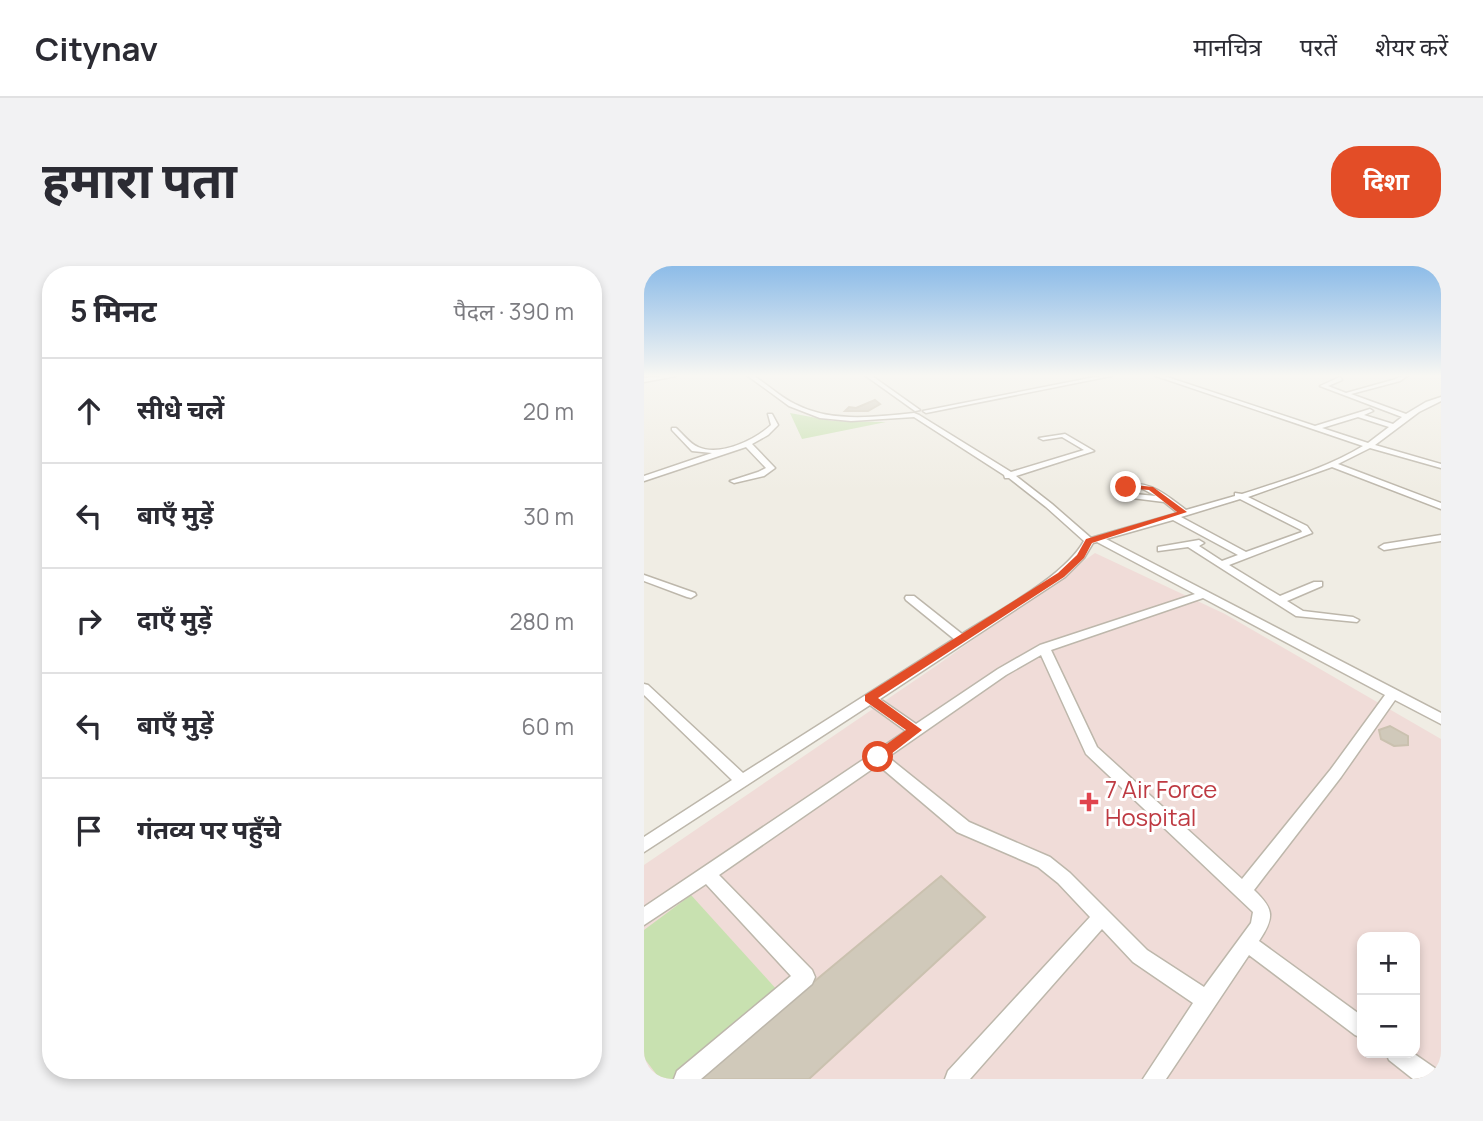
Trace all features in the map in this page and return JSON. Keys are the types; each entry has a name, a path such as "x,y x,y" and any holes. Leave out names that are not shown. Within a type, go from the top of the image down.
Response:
{"street":[{"path":"815,414 881,418 915,414 939,427 1093,540 1204,594 1441,719"},
{"path":"927,414 939,427"},
{"path":"1272,414 1441,466"},
{"path":"1314,428 1361,414"},
{"path":"1399,414 1407,417"},
{"path":"644,845 1061,575 1093,540 1332,464 1354,455 1413,414"},
{"path":"644,479 747,444 773,428 775,422 770,415"},
{"path":"1358,415 1393,426"},
{"path":"674,429 697,450 724,452"},
{"path":"1008,476 1091,450 1063,435 1043,438"},
{"path":"734,481 761,474 771,468 747,444"},
{"path":"1332,464 1441,506"},
{"path":"1222,564 1307,533 1304,528 1238,495"},
{"path":"1161,549 1215,538"},
{"path":"1384,547 1441,538"},
{"path":"1191,544 1278,601 1306,616 1353,620"},
{"path":"644,579 691,595"},
{"path":"1278,601 1318,584"},
{"path":"644,917 1002,672 1044,648 1204,594"},
{"path":"909,598 962,639"},
{"path":"1044,648 1091,750 1259,904 1262,915 1259,926 1154,1079"},
{"path":"644,688 741,781"},
{"path":"1244,890 1336,773 1393,693"},
{"path":"870,698 915,730"},
{"path":"878,757 963,827 1044,862 1140,956 1206,1000"},
{"path":"685,1079 805,977 707,873"},
{"path":"956,1079 1102,916"},
{"path":"1247,943 1357,1024"},
{"path":"1403,1058 1432,1079"}],"lane":[{"path":"1164,499 1183,512"},
{"path":"1172,516 1247,556"}],"shaded area":[{"name":"7 Air Force Hospital","path":"1095,553 1225,614 1441,739 1441,1079 644,1079 644,865 936,666"}],"green space":[{"path":"790,414 833,421 886,422 802,439"},
{"path":"691,895 778,991 673,1079 660,1079 644,1058 644,930"}],"building":[{"path":"1390,726 1408,736 1408,745 1394,746 1381,739 1379,730"},
{"path":"941,876 985,917 809,1079 697,1079"}],"place":[{"name":"7 Air Force Hospital","path":"1089,802"}],"route":[{"path":"878,757 915,730 870,698 1061,575 1081,556 1089,541 1183,512 1150,488 1126,487"}]}
